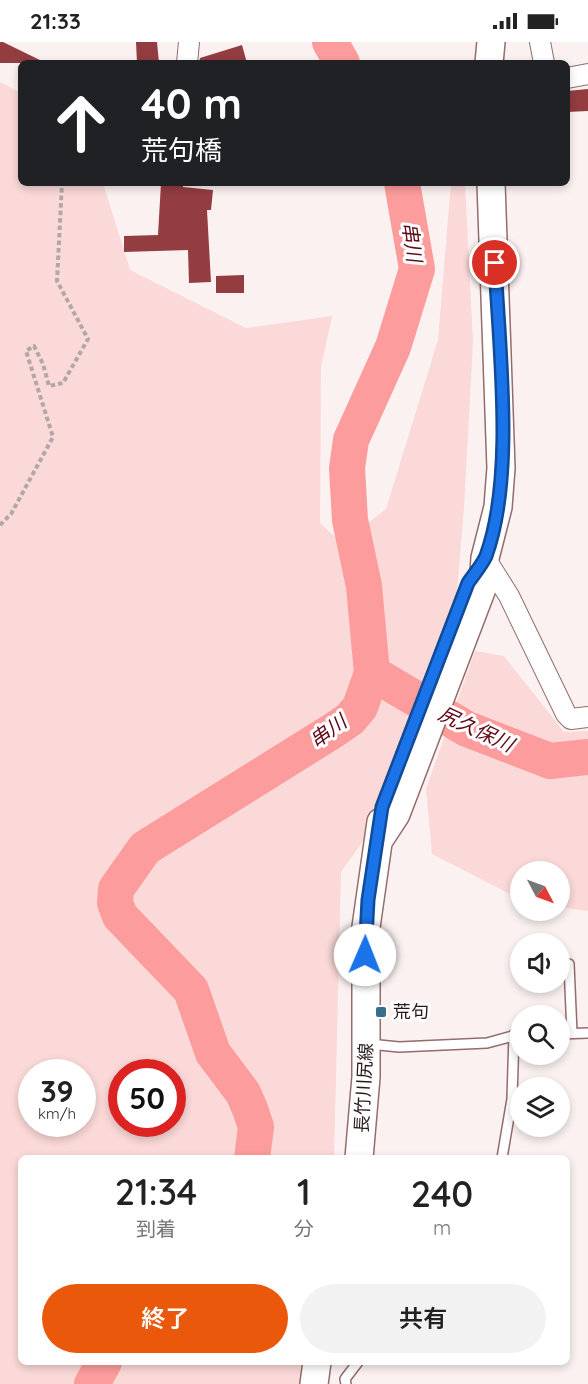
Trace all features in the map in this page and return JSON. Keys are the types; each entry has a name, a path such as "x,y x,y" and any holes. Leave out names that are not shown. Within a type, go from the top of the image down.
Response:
{"main road":[{"path":"489,60 491,42"},
{"path":"485,558 498,507 502,458 491,186"},
{"name":"長竹川尻線","path":"359,1155 365,1110 367,1044 366,927 380,840 382,807 485,558"},
{"path":"314,1384 317,1365"}],"street":[{"path":"187,60 189,42"},
{"path":"540,42 543,60"},
{"path":"570,77 588,74"},
{"path":"485,558 509,596 566,714 571,719 588,717"}],"lane":[{"path":"570,987 572,1034 588,1033"},
{"path":"367,1044 399,1047 488,1043 510,1036"},
{"path":"503,1155 512,1099 515,1065"},
{"path":"345,1384 345,1379 356,1365"}],"path":[{"path":"0,525 11,514 53,437 26,351 34,346 43,364 49,386 63,383 88,339 57,281 62,186"}],"shaded area":[{"path":"0,82 18,91 18,186 104,186 130,270 246,328 332,316 321,367 320,523 342,543 386,509 438,340 451,186 465,186 473,342 464,508 453,638 404,784 341,872 334,1155 18,1155 18,1365 305,1365 301,1384 0,1384"},
{"path":"475,651 504,656 564,732 588,731 588,911 570,908 570,861 510,861 510,894 432,854 426,789"}],"building":[{"path":"0,42 40,60 18,60 18,63 0,63"},
{"path":"136,42 157,42 159,60 137,60"},
{"path":"242,45 246,60 200,60"},
{"path":"588,89 588,111 570,112 570,91"},
{"path":"161,186 213,190 211,210 207,210 211,282 189,283 188,250 124,252 124,236 158,235"},
{"path":"244,275 244,293 216,293 216,276"}],"waterway":[{"name":"串川","path":"330,42 340,60"},
{"name":"串川","path":"252,1155 256,1127 250,1109 243,1093 213,1053 191,990 120,916 115,903 116,889 145,848 334,730 350,719 360,707 372,673 364,586 350,520 347,468 351,440 393,347 417,269 403,186"},
{"name":"尻久保川","path":"372,673 467,729 550,761 588,757"},
{"name":"串川","path":"92,1384 102,1365"}],"place":[{"name":"荒句","path":"381,1012"}],"route":[{"path":"365,955 368,900 380,840 382,807 468,583 485,558 496,519 502,440 495,263"}]}
